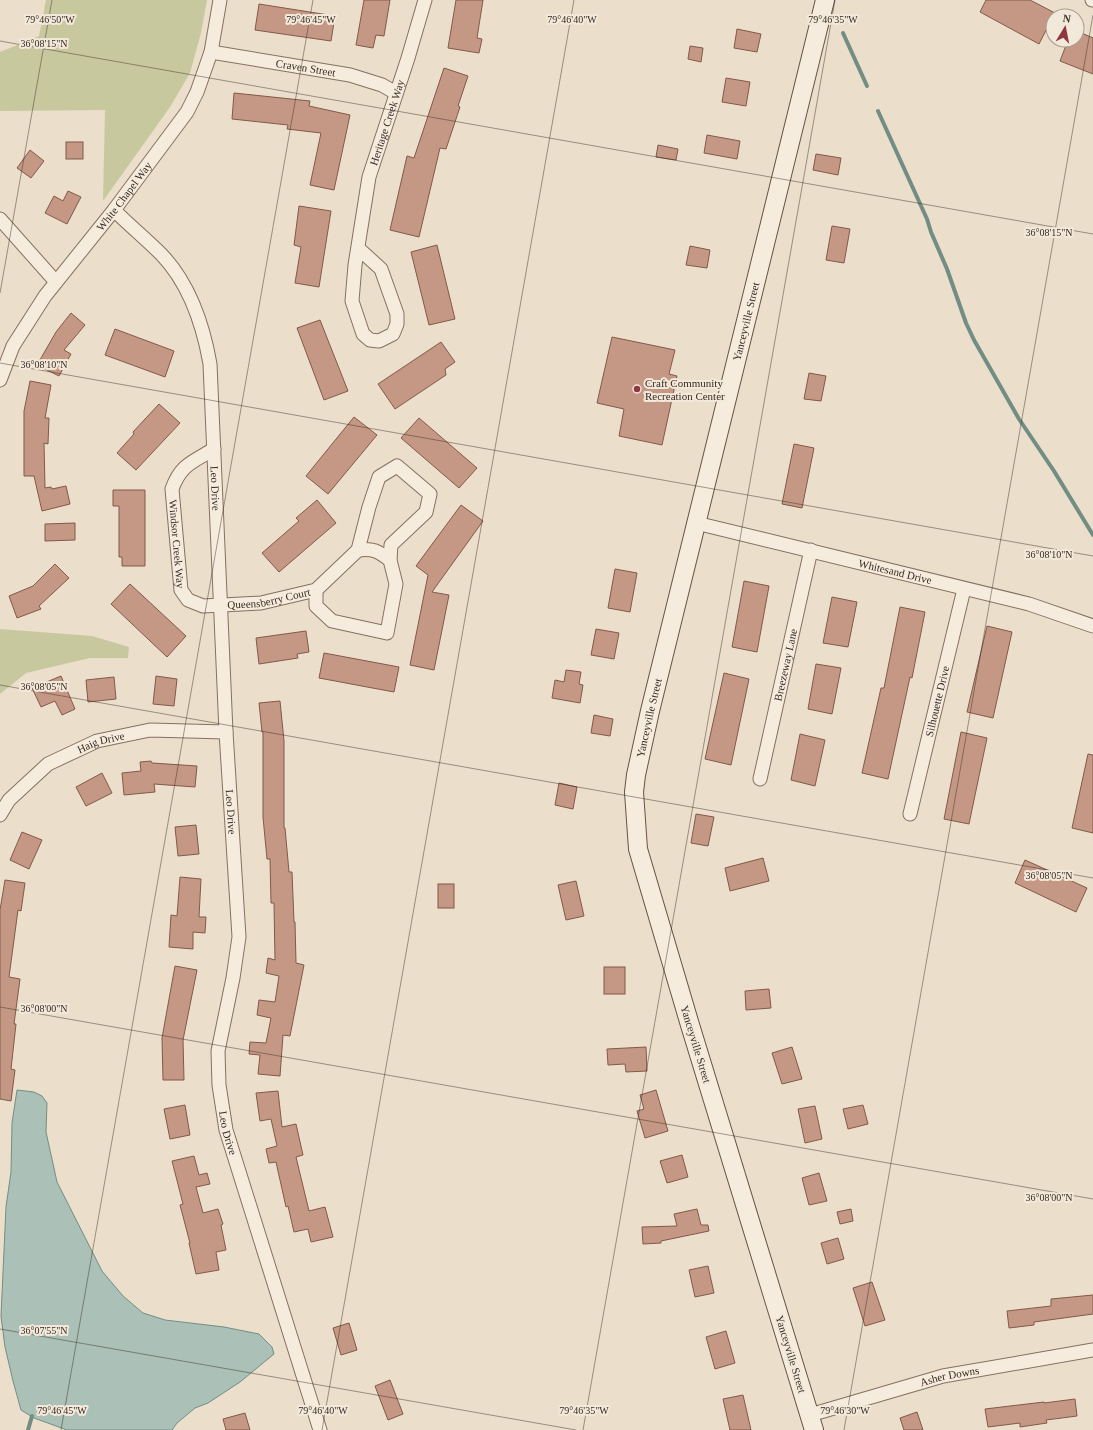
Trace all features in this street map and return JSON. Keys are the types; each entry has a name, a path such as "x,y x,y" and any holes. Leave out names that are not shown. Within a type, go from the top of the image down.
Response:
{"main road":[{"name":"Yanceyville Street","path":"812,1422 638,850 634,792 636,775 650,711 825,0"}],"street":[{"name":"White Chapel Way","path":"0,380 13,346 28,321 56,282 114,210 187,112 198,92 211,52 220,0"},
{"name":"Heritage Creek Way","path":"358,248 381,269 397,314 397,324 393,334 379,341 370,340 363,334 352,301 358,248 369,177 425,0"},
{"name":"Craven Street","path":"211,52 350,75 382,85 396,93"},
{"name":"Leo Drive","path":"114,210 162,255 177,274 192,301 200,320 207,344 210,364 226,732 239,937 233,978 218,1051 219,1085 226,1130 320,1430"},
{"path":"0,219 56,282"},
{"name":"Windsor Creek Way","path":"214,449 186,466 177,476 172,489 181,590 188,600 203,606 221,605"},
{"name":"Queensberry Court","path":"221,605 261,603 316,590 358,550 369,507 379,477 397,466 430,494 426,512 391,545 390,560 396,584 387,633 332,621 316,606 316,590"},
{"name":"Whitesand Drive","path":"696,523 1029,604 1093,626"},
{"path":"358,550 368,548 379,552 390,560"},
{"name":"Breezeway Lane","path":"760,779 811,550"},
{"name":"Silhouette Drive","path":"910,814 964,588"},
{"name":"Haig Drive","path":"0,815 9,800 48,764 97,741 150,730 226,732"},
{"name":"Asher Downs","path":"812,1422 942,1376 1093,1350"}],"green space":[{"path":"46,0 207,0 201,33 190,73 170,107 103,201 105,110 0,111 0,52 39,36"},
{"path":"0,629 92,636 129,647 128,658 90,658 26,673 0,694"}],"shaded area":[{"path":"17,1090 34,1092 42,1096 47,1103 46,1132 57,1182 102,1271 123,1296 143,1313 165,1320 224,1327 259,1334 272,1347 274,1354 240,1382 208,1403 195,1408 177,1423 172,1430 67,1430 34,1418 21,1410 5,1347 1,1316 6,1207 11,1172 12,1123"}],"building":[{"path":"364,0 390,0 384,36 376,35 373,48 356,45"},
{"path":"456,0 483,0 477,38 482,39 479,53 448,48"},
{"path":"986,0 1030,0 1045,8 1045,32 1039,44 980,12"},
{"path":"259,4 335,16 331,41 255,30"},
{"path":"737,29 761,34 757,52 734,48"},
{"path":"1085,34 1093,38 1093,74 1060,61 1065,48 1085,48"},
{"path":"690,46 703,48 701,62 688,59"},
{"path":"444,68 468,76 458,106 460,107 446,149 440,148 419,237 390,230 407,156 414,158"},
{"path":"726,78 750,82 746,106 722,102"},
{"path":"234,93 310,101 309,106 350,115 334,190 310,185 321,133 287,129 288,125 232,119"},
{"path":"707,135 740,141 737,159 704,153"},
{"path":"66,142 83,142 83,159 66,159"},
{"path":"658,145 678,149 676,160 656,157"},
{"path":"30,150 44,161 31,178 17,168"},
{"path":"816,154 841,158 838,175 813,170"},
{"path":"68,191 81,197 67,224 45,213 54,196 63,201"},
{"path":"299,206 331,211 319,287 295,283 301,247 294,245"},
{"path":"832,226 850,229 844,263 826,260"},
{"path":"437,245 455,319 429,325 411,252"},
{"path":"690,246 710,250 707,268 686,265"},
{"path":"71,313 85,325 64,350 71,354 59,376 37,365 56,332"},
{"path":"320,320 348,391 324,400 297,328"},
{"path":"115,329 174,351 165,377 105,355"},
{"path":"612,337 675,350 669,374 677,376 662,445 619,436 624,409 597,403"},
{"path":"441,342 455,362 445,369 446,375 395,409 378,384"},
{"path":"809,373 826,376 821,401 804,399"},
{"path":"30,381 51,385 45,418 49,418 48,444 44,443 45,488 51,487 52,489 66,486 70,504 42,511 34,476 24,476 24,411"},
{"path":"159,404 180,423 136,470 117,453 134,434 133,432"},
{"path":"354,417 377,435 328,494 306,476"},
{"path":"419,418 477,468 459,488 401,438"},
{"path":"794,444 814,448 802,508 782,504"},
{"path":"113,490 145,490 145,566 122,566 122,557 119,557 119,506 113,506"},
{"path":"317,500 336,523 279,572 262,553 299,521 296,518"},
{"path":"461,505 483,521 432,592 449,595 434,670 410,665 428,575 416,566"},
{"path":"75,523 75,540 45,541 45,524"},
{"path":"55,564 69,578 39,606 41,609 17,618 9,596 33,586"},
{"path":"615,569 637,573 630,612 608,608"},
{"path":"744,581 769,586 757,652 732,647"},
{"path":"130,584 186,636 167,657 111,604"},
{"path":"832,597 857,602 848,647 823,643"},
{"path":"900,607 925,612 912,678 910,677 888,779 862,773 881,688 884,688"},
{"path":"987,626 1012,632 993,718 967,712"},
{"path":"596,629 619,633 614,659 591,655"},
{"path":"306,631 309,652 297,654 298,658 259,664 256,638"},
{"path":"324,653 399,667 394,692 319,678"},
{"path":"816,664 841,668 832,714 808,709"},
{"path":"566,670 581,672 579,684 583,685 580,703 552,698 555,680 564,682"},
{"path":"724,673 749,679 731,765 705,759"},
{"path":"61,676 75,709 62,715 55,701 41,707 32,688"},
{"path":"156,676 177,679 174,706 153,704"},
{"path":"114,677 116,699 88,702 86,680"},
{"path":"280,701 284,741 284,828 289,872 292,872 296,963 304,965 290,1036 283,1035 280,1076 258,1074 260,1055 249,1054 250,1042 266,1043 271,1018 257,1015 259,1000 275,1002 279,976 266,973 268,958 275,960 274,903 271,903 270,859 267,859 263,817 263,732 259,703"},
{"path":"594,715 613,719 610,736 591,733"},
{"path":"961,732 987,738 969,824 944,819"},
{"path":"800,734 825,740 815,786 791,780"},
{"path":"1088,754 1093,755 1093,833 1072,828"},
{"path":"151,761 152,763 197,766 195,787 154,784 155,792 124,795 122,773 141,771 140,762"},
{"path":"102,773 112,793 86,806 76,787"},
{"path":"559,783 577,787 573,809 555,805"},
{"path":"696,814 714,817 708,846 691,843"},
{"path":"196,825 199,854 178,856 175,827"},
{"path":"22,832 42,840 29,869 10,860"},
{"path":"763,858 769,881 730,891 725,868"},
{"path":"1025,860 1087,888 1076,912 1015,883"},
{"path":"180,877 201,879 199,917 206,917 205,933 193,932 193,949 169,947 171,915 177,916"},
{"path":"5,880 25,883 21,911 18,910 9,977 20,979 14,1024 16,1024 11,1069 15,1070 11,1101 0,1099 0,910"},
{"path":"576,881 584,916 566,920 558,885"},
{"path":"438,884 454,884 454,908 438,908"},
{"path":"175,966 197,970 183,1040 184,1080 163,1080 162,1038"},
{"path":"604,967 625,967 625,994 604,994"},
{"path":"769,989 771,1008 746,1010 745,991"},
{"path":"646,1047 647,1071 626,1072 625,1064 608,1065 607,1049"},
{"path":"792,1047 802,1079 782,1084 772,1053"},
{"path":"656,1090 668,1131 645,1138 637,1111 644,1109 640,1095"},
{"path":"278,1091 282,1127 296,1124 303,1155 296,1157 309,1211 325,1207 333,1237 311,1242 308,1229 294,1232 288,1206 286,1207 276,1162 269,1163 266,1149 277,1146 271,1119 260,1121 256,1093"},
{"path":"185,1105 190,1135 170,1139 164,1109"},
{"path":"863,1105 868,1124 848,1129 843,1109"},
{"path":"815,1106 822,1139 805,1143 798,1109"},
{"path":"682,1155 688,1177 667,1183 660,1161"},
{"path":"194,1156 199,1175 207,1173 210,1184 196,1187 203,1213 218,1209 223,1224 221,1225 226,1250 216,1252 219,1270 196,1274 180,1205 183,1204 172,1161"},
{"path":"819,1173 827,1201 809,1205 802,1178"},
{"path":"697,1209 701,1225 708,1225 709,1231 661,1241 661,1243 643,1244 642,1227 677,1226 674,1214"},
{"path":"851,1209 853,1221 840,1224 837,1212"},
{"path":"838,1238 844,1259 827,1264 821,1243"},
{"path":"708,1266 714,1293 695,1297 689,1270"},
{"path":"872,1282 885,1320 865,1326 853,1288"},
{"path":"1093,1295 1093,1314 1034,1322 1034,1325 1009,1328 1007,1311 1051,1306 1051,1299"},
{"path":"349,1323 357,1350 341,1355 333,1328"},
{"path":"726,1331 735,1363 715,1369 706,1337"},
{"path":"390,1380 403,1414 388,1420 375,1386"},
{"path":"743,1395 751,1430 730,1430 723,1399"},
{"path":"1075,1399 1077,1416 1046,1420 1047,1423 1020,1427 1020,1423 988,1427 985,1409"},
{"path":"917,1412 923,1430 904,1430 900,1418"},
{"path":"245,1413 250,1430 226,1430 223,1419"}],"waterway":[{"path":"843,33 867,86"},
{"path":"878,111 927,219 966,323 974,340 1019,419 1054,471 1093,535"},
{"path":"28,1430 32,1416"}],"place":[{"name":"Craft Community Recreation Center","path":"637,389"}]}
